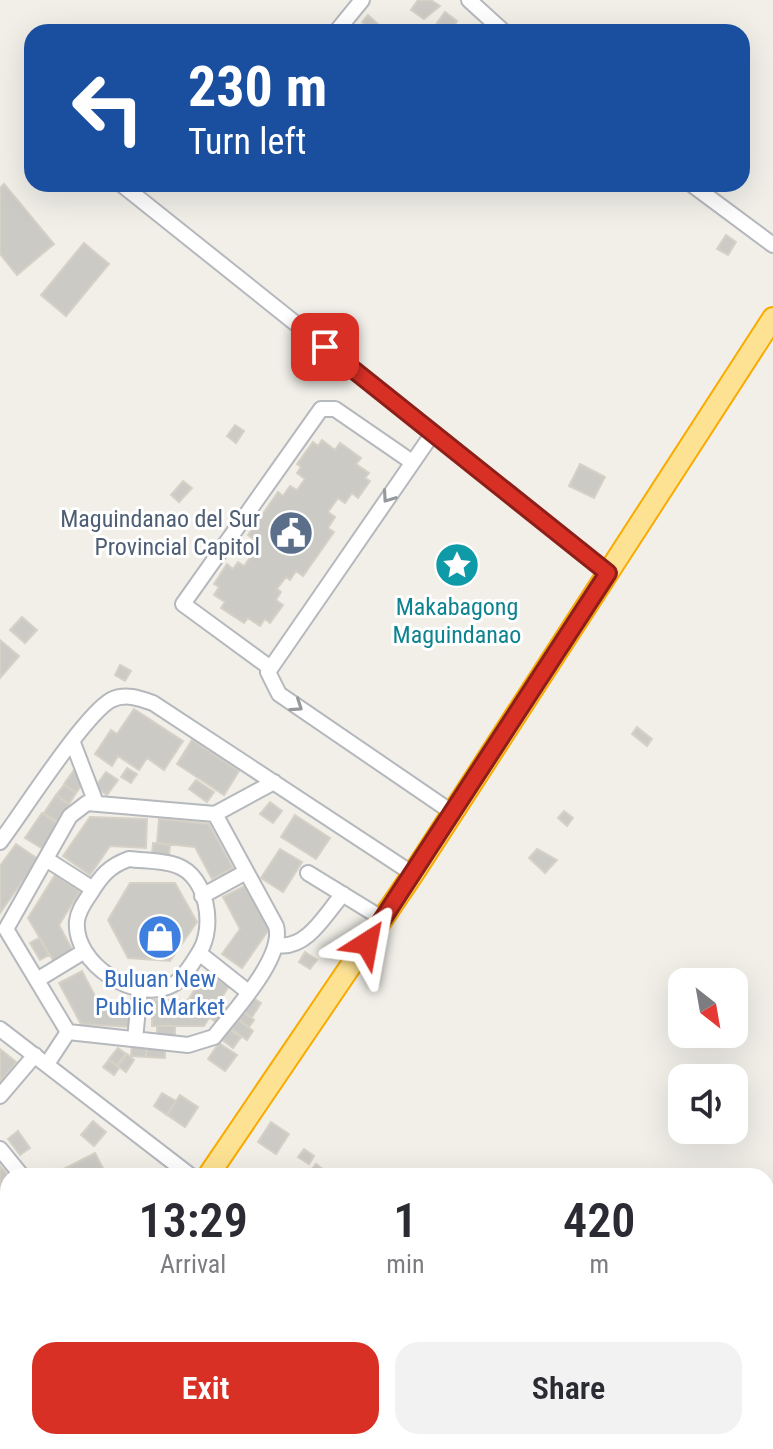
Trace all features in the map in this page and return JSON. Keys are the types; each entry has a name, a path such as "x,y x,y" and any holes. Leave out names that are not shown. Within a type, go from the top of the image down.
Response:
{"highway":[{"path":"213,1168 413,874 773,318"}],"street":[{"path":"342,24 362,0"},
{"path":"469,0 495,24"},
{"path":"131,192 608,573"},
{"path":"702,192 773,245"},
{"path":"269,667 183,604 321,409 335,409 412,462"},
{"path":"433,433 269,667 269,680 279,694 453,813"},
{"path":"0,842 91,718 111,701 137,698 153,703 413,874"},
{"path":"73,743 96,803"},
{"path":"68,1032 3,927 70,816 87,803 215,814 274,782"},
{"path":"68,1032 188,1045 207,1042 214,1037 247,991 278,945 276,926 215,814"},
{"path":"46,859 93,889"},
{"path":"129,859 181,866 202,896 209,912 209,927 199,953 171,986 140,989 113,978 83,952 77,920 93,889 103,872 129,859"},
{"path":"202,896 246,872"},
{"path":"308,873 383,919"},
{"path":"278,945 291,945 306,937 343,894"},
{"path":"37,980 83,952"},
{"path":"199,953 247,991"},
{"path":"135,1039 140,989"},
{"path":"0,1029 181,1168"},
{"path":"0,1096 68,1032"},
{"path":"0,1149 15,1168"}],"building":[{"path":"418,0 431,0 440,6 424,19 411,10"},
{"path":"445,12 457,21 455,24 437,23"},
{"path":"368,15 378,24 364,24 362,22"},
{"path":"4,184 54,244 17,275 0,254 0,188"},
{"path":"726,235 736,242 728,255 717,249"},
{"path":"84,243 109,264 66,316 41,295"},
{"path":"235,425 244,431 236,443 227,436"},
{"name":"Maguindanao del Sur Provincial Capitol","path":"322,440 335,450 340,443 361,458 356,464 369,473 365,478 370,481 358,498 352,493 345,503 338,498 328,512 335,517 328,528 334,532 303,576 296,571 290,580 286,577 277,589 281,592 276,600 283,605 270,623 265,619 260,626 248,618 244,623 221,608 225,602 214,595 219,587 214,584 227,564 233,569 238,562 244,566 254,552 247,547 253,539 248,535 278,492 283,496 290,486 297,490 305,479 297,473 301,467 297,464 313,442 318,446"},
{"path":"580,464 605,477 594,498 569,486"},
{"path":"183,481 192,488 179,502 171,495"},
{"path":"22,617 37,630 25,643 10,630"},
{"path":"0,640 19,656 0,678"},
{"path":"120,665 131,671 125,681 115,675"},
{"path":"134,709 183,741 164,770 147,758 139,770 118,756 112,766 95,754 111,730 117,734"},
{"path":"637,727 652,739 647,746 632,734"},
{"path":"192,740 239,771 224,795 177,764"},
{"path":"127,768 137,774 131,783 121,777"},
{"path":"74,770 86,779 76,793 64,784"},
{"path":"106,772 118,780 107,795 95,787"},
{"path":"196,780 214,792 207,802 189,789"},
{"path":"64,785 76,793 69,804 56,795"},
{"path":"56,795 73,807 61,824 44,813"},
{"path":"270,802 282,811 273,823 260,814"},
{"path":"564,811 573,818 567,826 558,818"},
{"path":"42,813 60,825 43,849 25,838"},
{"path":"295,815 330,838 316,859 281,837"},
{"path":"90,817 147,819 146,848 110,846 90,875 63,856"},
{"path":"159,819 209,824 233,868 212,879 195,847 157,843"},
{"path":"153,843 170,845 169,856 152,854"},
{"path":"16,844 38,859 0,913 0,866"},
{"path":"280,849 302,862 283,892 261,878"},
{"path":"537,849 557,860 545,873 529,858"},
{"path":"55,875 80,891 59,925 73,951 54,962 28,918"},
{"path":"130,883 175,883 197,922 170,961 128,958 108,920"},
{"path":"246,885 270,928 242,968 222,954 240,929 223,897"},
{"path":"39,938 49,955 40,960 30,943"},
{"path":"305,952 317,960 310,969 299,962"},
{"path":"82,971 97,1000 132,1002 131,1027 81,1024 59,983"},
{"path":"206,972 229,986 204,1026 152,1026 152,1000 188,1000"},
{"path":"249,995 261,1003 252,1017 239,1009"},
{"path":"219,1003 226,1007 216,1022 210,1018"},
{"path":"241,1010 254,1020 249,1027 236,1017"},
{"path":"236,1018 253,1031 247,1040 229,1027"},
{"path":"157,1026 175,1026 175,1036 157,1036"},
{"path":"228,1029 241,1037 233,1048 221,1039"},
{"path":"132,1042 147,1043 146,1057 131,1056"},
{"path":"219,1043 237,1055 225,1071 208,1059"},
{"path":"147,1044 165,1045 165,1058 146,1057"},
{"path":"118,1048 126,1054 117,1065 109,1059"},
{"path":"0,1049 16,1062 0,1082"},
{"path":"127,1054 134,1060 126,1072 118,1066"},
{"path":"109,1060 119,1068 114,1075 103,1067"},
{"path":"162,1093 176,1101 167,1115 154,1106"},
{"path":"180,1095 198,1107 185,1127 167,1115"},
{"path":"93,1121 106,1132 94,1146 81,1135"},
{"path":"271,1122 289,1134 276,1154 258,1142"},
{"path":"18,1131 30,1148 20,1155 8,1139"},
{"path":"304,1149 314,1156 309,1164 298,1157"},
{"path":"95,1153 103,1168 66,1168"}],"place":[{"name":"Maguindanao del Sur Provincial Capitol","path":"291,533"},
{"name":"Makabagong Maguindanao","path":"457,565"},
{"name":"Buluan New Public Market","path":"160,937"}],"route":[{"path":"325,347 608,573 367,943"}]}
